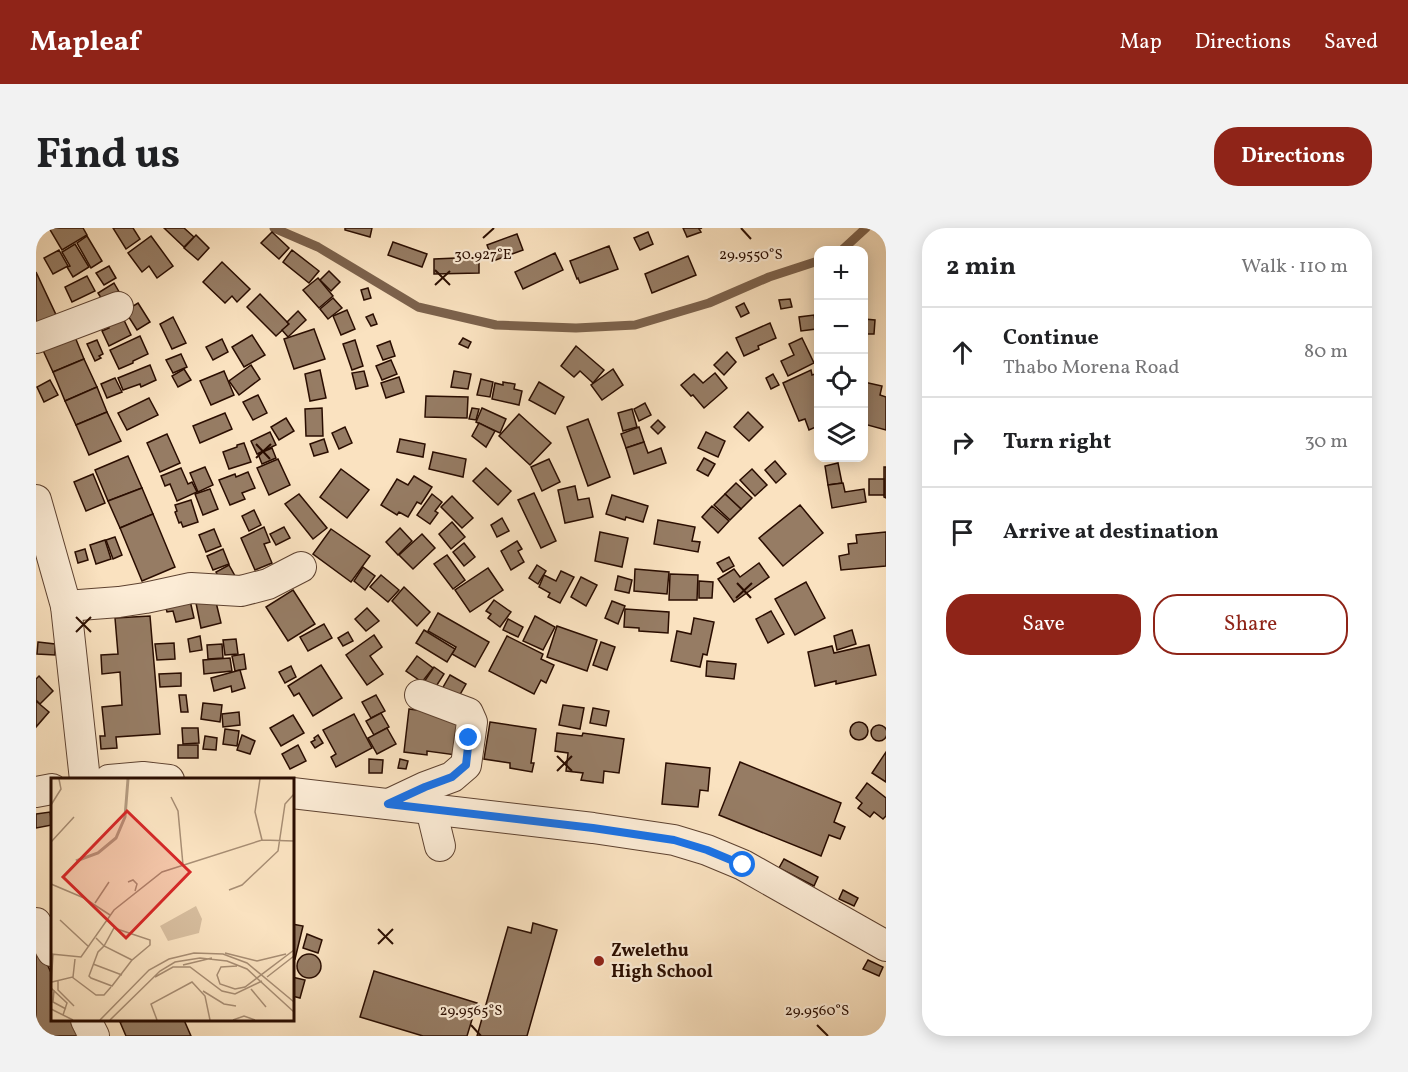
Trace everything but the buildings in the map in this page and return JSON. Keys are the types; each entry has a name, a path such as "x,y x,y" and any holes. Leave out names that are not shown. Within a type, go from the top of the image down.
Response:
{"street":[{"path":"36,338 118,308"},
{"path":"36,500 66,606 85,778"},
{"path":"66,606 119,602 191,588 242,591 268,584 301,567"},
{"path":"388,804 452,777 466,765 472,722 468,713 420,696"},
{"path":"132,778 152,778"},
{"path":"36,792 51,789"},
{"path":"294,793 593,828 674,840 707,850 743,865 886,946"},
{"path":"431,809 440,846"},
{"path":"36,923 51,949"},
{"path":"86,1021 94,1036"}],"waterway":[{"path":"274,228 318,247 418,307 496,325 576,328 635,325 709,303 769,277 814,262"},
{"path":"846,246 866,228"}],"place":[{"name":"Zwelethu High School","path":"599,961"}],"route":[{"path":"469,738 466,765 452,777 388,804 674,840 707,850 743,865"}]}
